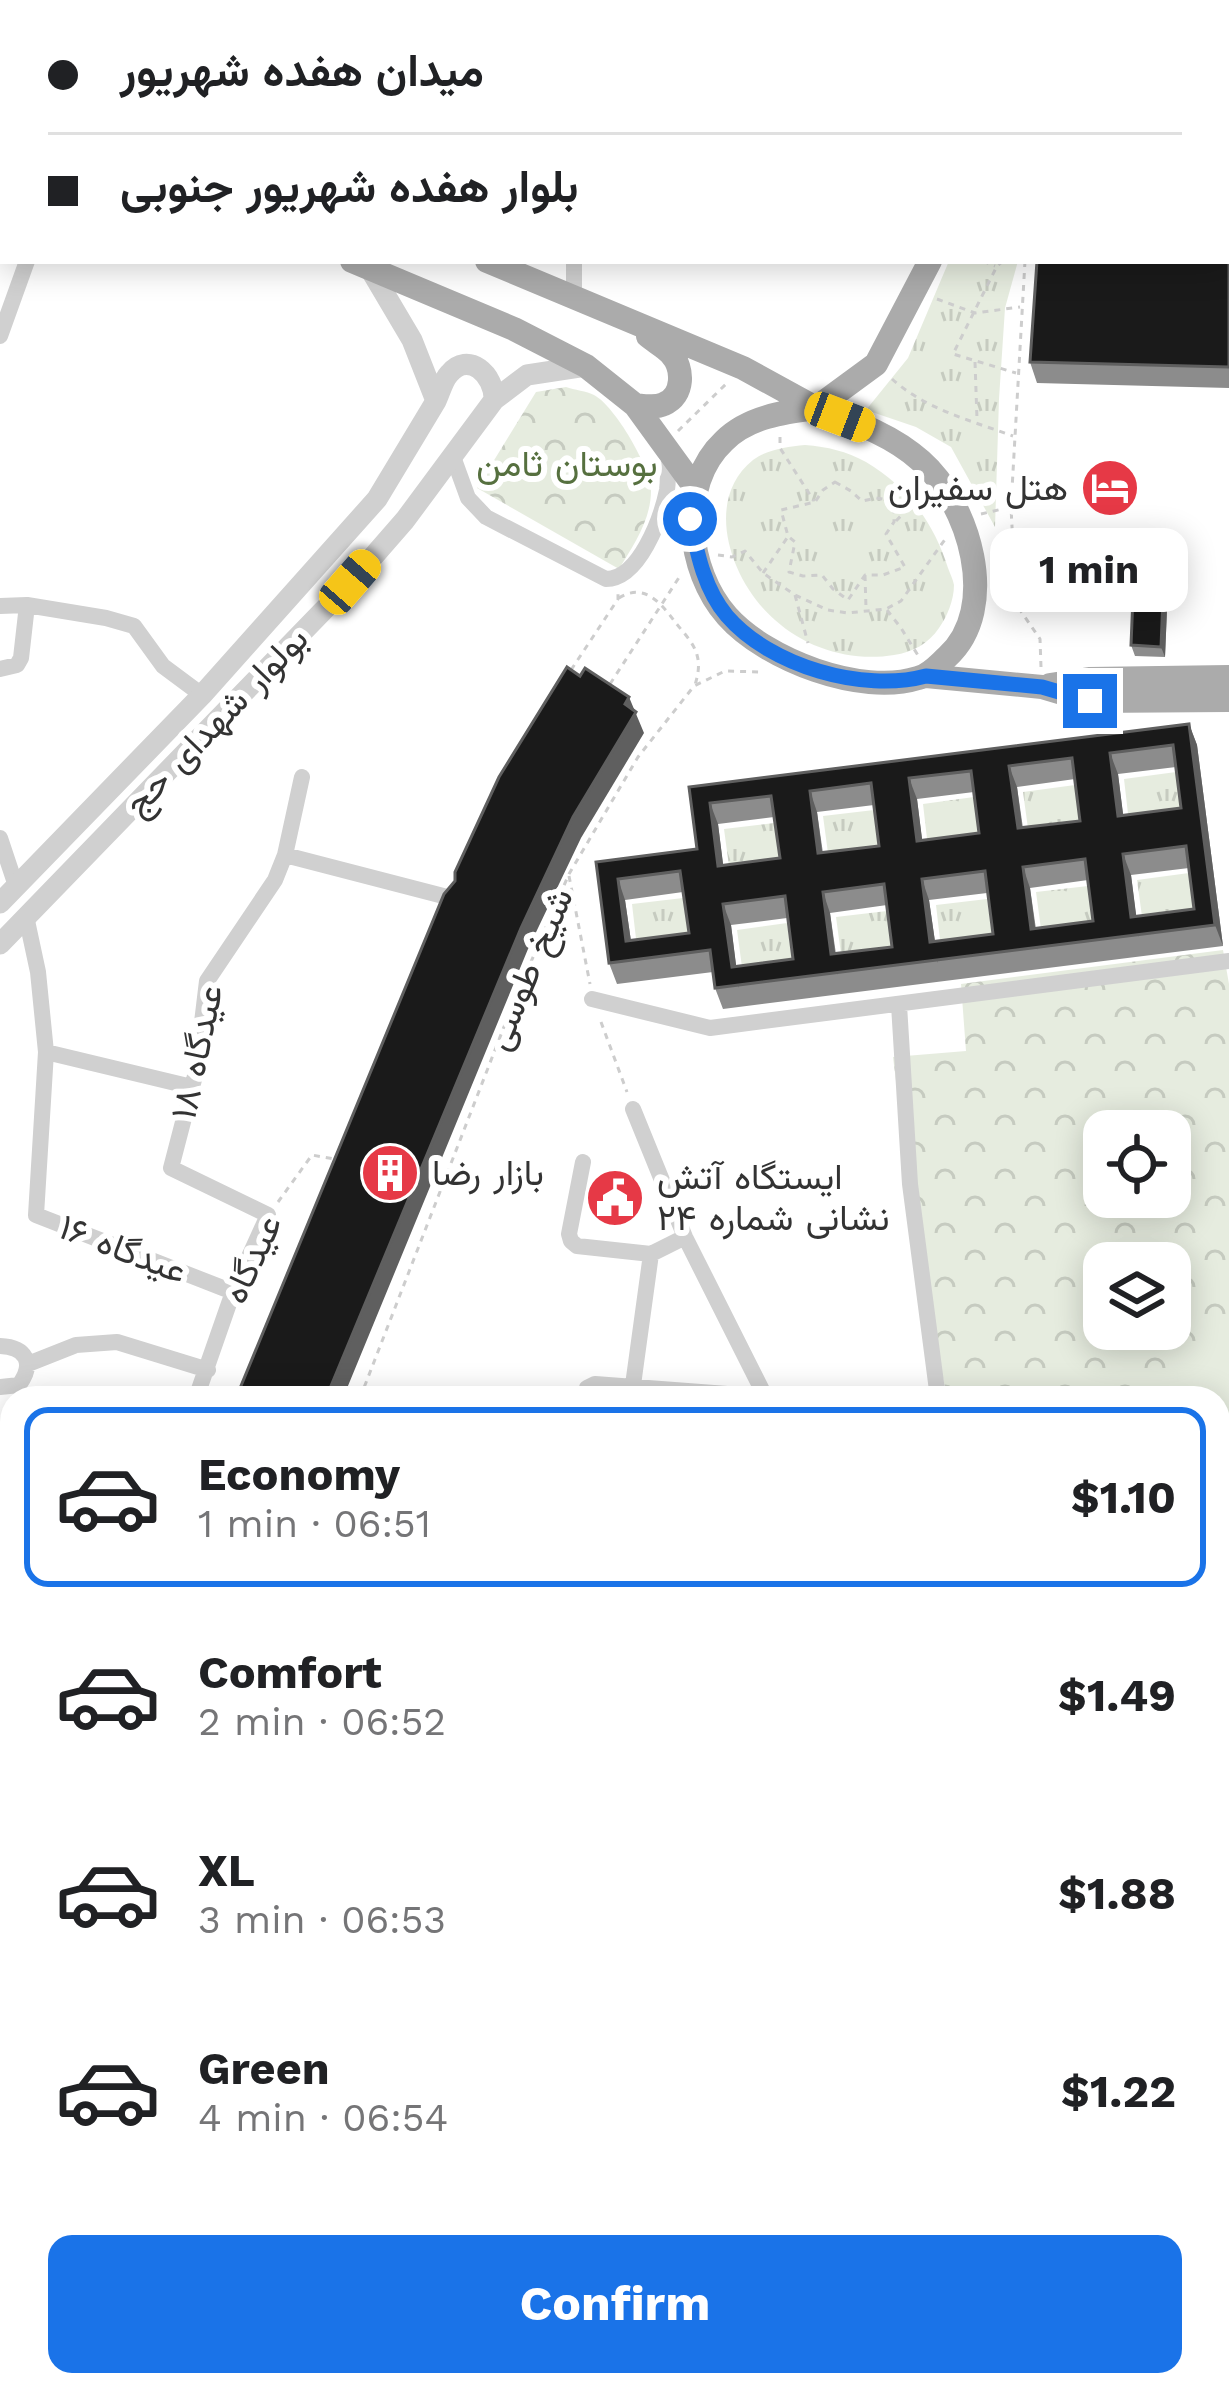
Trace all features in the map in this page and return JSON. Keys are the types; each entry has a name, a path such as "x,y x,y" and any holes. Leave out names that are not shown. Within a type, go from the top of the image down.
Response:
{"main road":[{"path":"494,264 743,368 896,441 924,463 943,485 960,518 974,561 974,607 965,634 956,649 926,676"},
{"path":"925,264 916,292 876,364 817,407 782,412 749,424 723,441 706,465 690,519 709,588 726,615 782,655 822,673 861,681 908,681 926,676 1042,687 1090,701 1229,700"},
{"path":"361,265 514,329 586,366 635,405 696,489"},
{"path":"628,320 670,354 680,374 680,385 662,406 635,405"},
{"path":"1042,687 1089,679 1229,677"}],"street":[{"path":"0,336 26,264"},
{"path":"574,264 574,297"},
{"path":"361,265 412,340 436,401"},
{"name":"بولوار شهدای حج","path":"0,903 202,695 377,499 449,372 460,366 480,368 492,382 494,400"},
{"name":"بولوار شهدای حج","path":"0,944 350,582 405,520 494,400 527,375 586,366"},
{"path":"452,454 468,498 486,517 605,579 618,579 630,571 661,511 668,485 665,447"},
{"path":"0,605 27,605 134,626 163,665 202,695"},
{"path":"0,669 17,665 21,658 27,605"},
{"name":"عیدگاه ۱۸","path":"268,1215 171,1168 192,1087 206,981 275,880 302,777"},
{"path":"0,838 16,886"},
{"path":"285,855 451,898"},
{"name":"عیدگاه ۱۶","path":"26,916 38,972 46,1052 36,1215 233,1292"},
{"path":"592,1000 710,1028 1229,961"},
{"path":"899,1005 910,1184 936,1386"},
{"path":"46,1052 192,1087"},
{"path":"633,1109 685,1237 760,1386"},
{"path":"583,1162 571,1241 578,1246 651,1254 685,1237"},
{"name":"عیدگاه","path":"201,1386 233,1292 268,1215"},
{"path":"633,1385 651,1254"},
{"path":"28,1364 76,1345 117,1342 208,1370"},
{"path":"0,1346 14,1347 28,1364 19,1385 10,1386"},
{"path":"589,1386 643,1386"}],"path":[{"path":"991,264 997,266"},
{"path":"1000,264 953,354 1018,373"},
{"path":"1025,264 1011,507 1016,604 1040,638 1042,687"},
{"path":"916,292 974,313 1022,306"},
{"path":"974,361 977,422"},
{"path":"876,364 902,388 943,410 1015,436"},
{"path":"665,447 743,368"},
{"path":"782,412 779,448 815,502"},
{"path":"866,575 848,600 822,575 789,572 795,542 788,536 781,510 815,502 835,482 862,501 894,501 894,522"},
{"path":"866,575 904,567 886,534 914,502 943,485"},
{"path":"603,696 697,551 732,557 745,551 764,573 795,596 828,610 886,609 901,601 960,518 1011,507"},
{"path":"764,573 788,536"},
{"path":"866,575 866,610"},
{"path":"618,579 618,598"},
{"path":"562,683 618,598 642,592 658,599 692,643 698,657 694,686"},
{"path":"795,596 822,673"},
{"path":"886,609 916,650 926,676"},
{"path":"694,686 724,671 764,672"},
{"name":"شیخ طوسی","path":"365,1386 514,1000 569,874 638,757 694,686"},
{"name":"عیدگاه","path":"268,1215 312,1155 341,1160"}],"green space":[{"path":"948,264 1017,264 1005,308 995,527 951,447 916,427 866,410 908,358"},
{"name":"بوستان ثامن","path":"566,387 594,395 612,411 639,453 649,481 645,522 619,569 477,488 536,392"},
{"path":"805,445 837,450 866,462 894,482 927,521 954,591 942,624 920,646 878,657 831,651 801,639 775,620 747,586 736,565 726,520 737,477 753,460 771,451"},
{"path":"1176,772 1182,824 1130,831 1124,779"},
{"path":"1075,785 1082,837 1030,843 1023,792"},
{"path":"974,797 981,849 929,856 923,804"},
{"path":"874,810 880,862 830,868 823,816"},
{"path":"774,823 781,874 731,881 724,829"},
{"path":"1189,873 1195,925 1144,931 1137,880"},
{"path":"1088,886 1095,938 1043,944 1036,892"},
{"path":"683,898 690,950 638,956 632,904"},
{"path":"987,899 994,950 942,957 936,905"},
{"path":"887,911 893,963 843,969 836,917"},
{"path":"787,923 794,975 744,982 737,930"},
{"path":"1223,950 1229,984 1229,1386 945,1386 916,1241 893,1057 966,1051 961,984"},
{"path":"1226,1347 1229,1386 1179,1386 1175,1355"}],"building":[{"path":"1037,264 1229,264 1229,367 1030,362"},
{"path":"1133,597 1163,598 1161,647 1131,645"},
{"name":"بازار رضا","path":"567,667 580,676 585,668 629,697 625,704 636,712 573,817 521,928 331,1386 241,1386 444,894 455,881 499,777"},
{"path":"1189,724 1215,925 715,988 710,950 609,963 596,862 697,849 689,787","holes":["1173,745 1181,808 1118,816 1110,753","1072,758 1080,821 1018,828 1009,766","971,771 979,833 917,841 909,778","871,783 879,846 818,853 810,791","771,796 780,858 718,866 710,803","1186,846 1194,909 1131,917 1123,854","1085,859 1093,921 1031,929 1023,867","680,871 689,933 626,941 618,879","985,871 993,934 930,942 922,879","884,884 892,947 831,954 823,892","785,896 793,959 732,967 723,904"]}],"place":[{"name":"هتل سفیران","path":"1110,488"},
{"name":"بازار رضا","path":"390,1173"},
{"name":"ایستگاه آتش نشانی شماره ۲۴","path":"615,1198"}],"route":[{"path":"690,519 709,588 726,615 782,655 822,673 861,681 908,681 926,676 1042,687 1090,701"}]}
